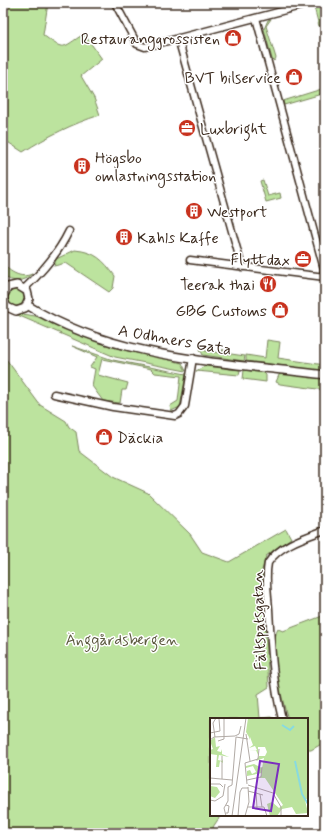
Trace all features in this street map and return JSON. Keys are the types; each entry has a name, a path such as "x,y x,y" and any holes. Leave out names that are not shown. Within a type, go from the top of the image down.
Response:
{"street":[{"path":"115,3 135,40 141,47 312,3"},
{"path":"190,260 324,277 324,269 256,18"},
{"path":"178,38 242,267"},
{"path":"25,288 46,268 62,246 69,231"},
{"path":"17,285 25,288 29,296 27,305 22,310 12,311 7,307 3,298 5,287 17,285"},
{"name":"A Odhners Gata","path":"27,305 97,338 137,349 325,376"},
{"path":"54,394 113,407 175,416 179,414 185,406 193,358"},
{"name":"Fältspatsgatan","path":"282,718 274,686 272,670 267,580 268,563 276,554 296,541 325,530"}],"green space":[{"path":"3,3 48,3 43,35 56,44 64,46 84,34 102,59 81,76 94,98 100,115 60,131 23,152 3,139"},
{"path":"325,4 325,24 319,26 314,7"},
{"path":"271,19 266,26 276,58 274,61 272,59 264,29 268,20"},
{"path":"325,88 325,93 284,105 283,101"},
{"path":"263,180 268,196 280,193 281,198 266,202 260,181"},
{"path":"75,250 94,255 103,261 111,270 115,276 113,288 109,292 66,263 54,266 56,259"},
{"path":"3,264 16,274 24,276 32,274 22,280 10,280 3,276"},
{"path":"16,290 23,295 24,298 19,305 16,306 9,301 8,298 13,291"},
{"path":"15,314 41,317 103,344 182,363 186,371 115,357"},
{"path":"267,340 280,342 278,358 325,365 325,371 246,361 246,355 265,358"},
{"path":"72,346 113,360 186,374 180,407 171,411 170,406 178,401 181,376 155,373 151,369 102,359 98,375 128,383 126,390 122,390 120,403 103,401 92,386 95,369 90,367 97,357"},
{"path":"205,346 205,351 222,353 223,349 224,353 245,356 244,361 203,355 200,349"},
{"name":"Änggårdsbergen","path":"3,355 40,405 66,421 69,427 76,432 79,451 113,477 148,493 190,534 202,552 229,562 286,529 291,538 266,556 262,570 269,687 258,694 260,718 210,718 210,816 220,816 213,827 215,833 3,833"},
{"path":"205,366 240,370 239,375 196,371"},
{"path":"244,370 263,372 266,375 266,382 243,379"},
{"path":"281,373 325,379 325,390 280,384 276,382"},
{"path":"325,615 325,742 311,750 308,750 308,718 288,718 285,711 277,673 274,647 275,636 278,629 283,631"}],"place":[{"name":"Restauranggrossisten","path":"233,38"},
{"name":"BVT bilservice","path":"294,77"},
{"name":"Luxbright","path":"187,128"},
{"name":"Högsbo omlastningsstation","path":"82,166"},
{"name":"Westport","path":"194,211"},
{"name":"Kahls Kaffe","path":"124,237"},
{"name":"Flyttdax","path":"303,259"},
{"name":"Teerak thai","path":"268,284"},
{"name":"GBG Customs","path":"280,310"},
{"name":"Däckia","path":"104,437"}]}
